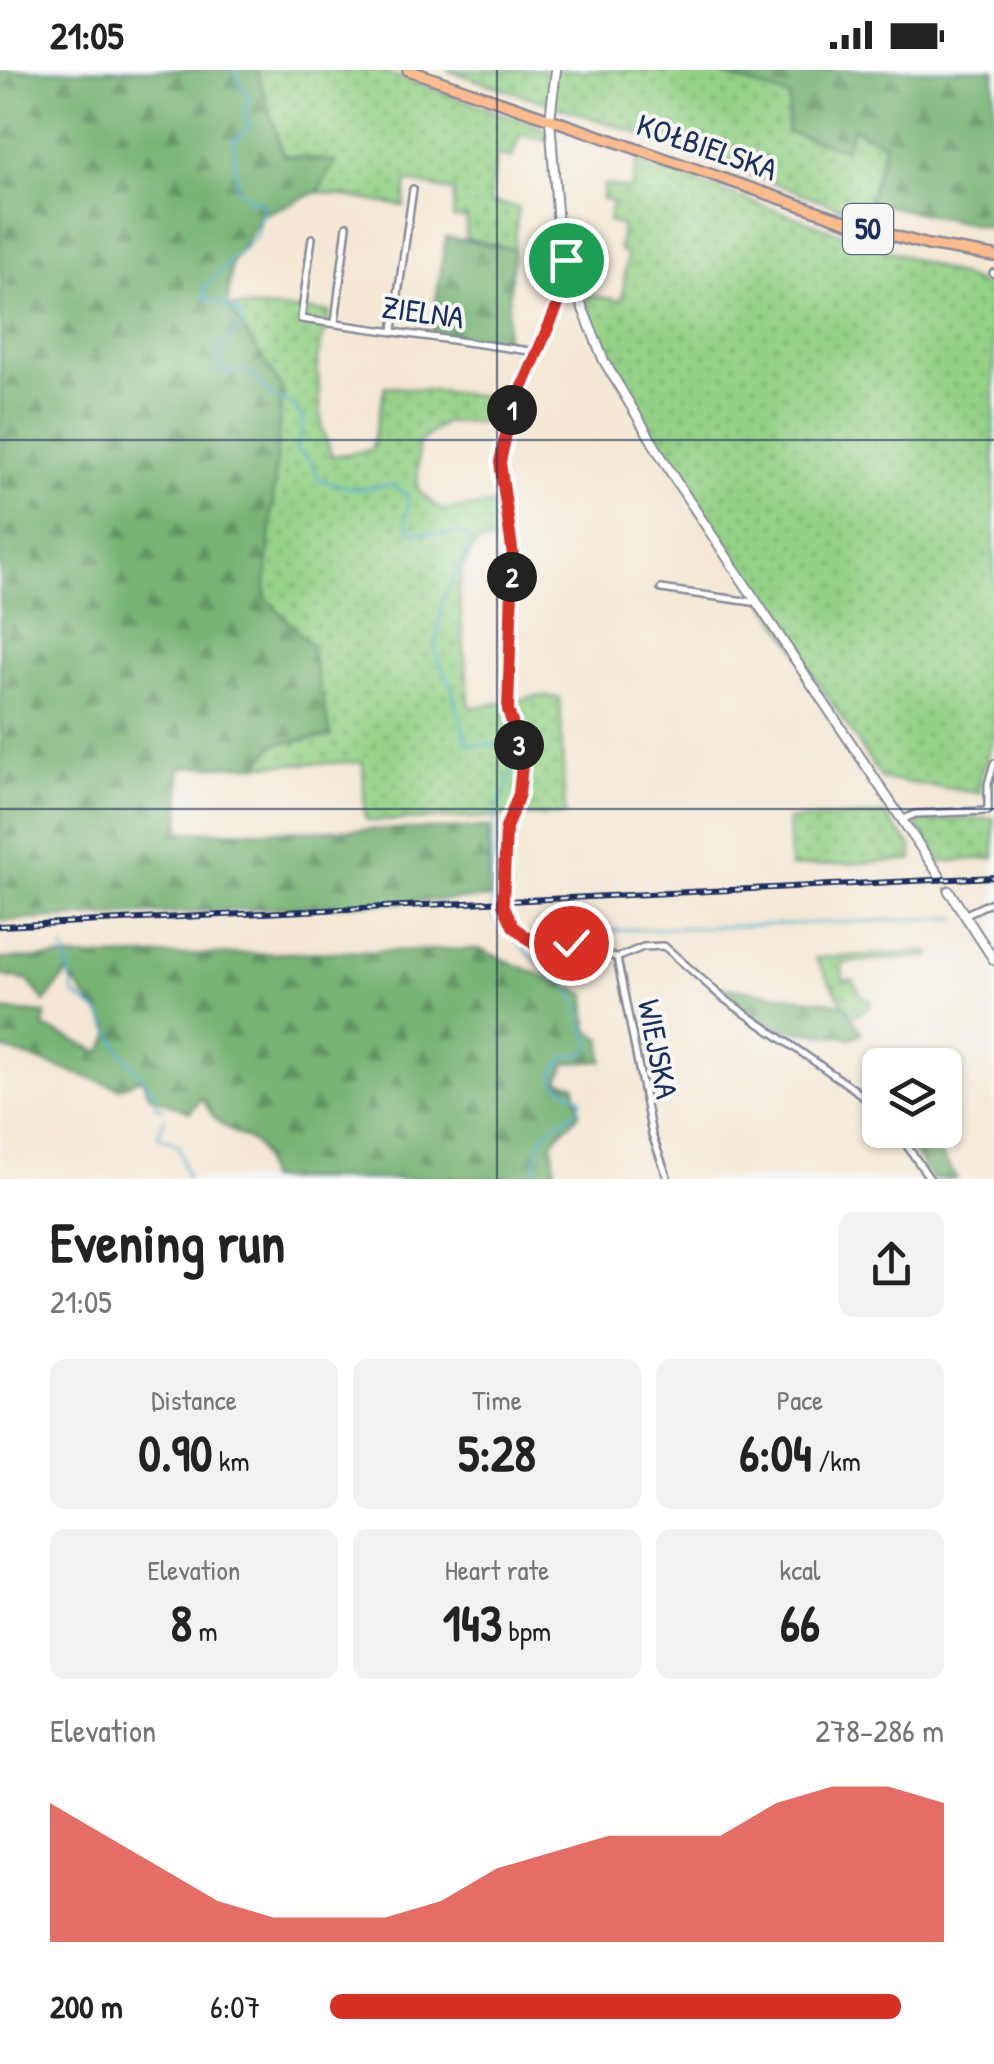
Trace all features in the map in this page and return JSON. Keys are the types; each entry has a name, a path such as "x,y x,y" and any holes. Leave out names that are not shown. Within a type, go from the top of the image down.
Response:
{"main road":[{"name":"KOŁBIELSKA","path":"408,70 885,234 994,256"}],"street":[{"path":"556,70 550,120 558,224 575,289 596,344 630,409 939,875"},
{"path":"393,330 413,190"},
{"path":"335,322 346,226"},
{"name":"ZIELNA","path":"312,238 301,319 537,352"},
{"path":"537,352 562,296 575,289"},
{"name":"WIEJSKA","path":"537,352 510,416 500,462 513,556 508,710 523,756 519,794 506,828 504,908 513,926 542,951 587,943 617,958 652,1135 668,1179"},
{"path":"661,589 756,600"},
{"path":"904,819 917,814 991,811 988,784 994,763"},
{"path":"949,891 994,960"},
{"path":"964,914 994,901"},
{"path":"617,958 644,947 664,946 723,998 862,1096"},
{"path":"908,1148 930,1179"}],"green space":[{"path":"0,70 257,70 283,155 335,162 318,192 262,215 231,265 228,306 282,388 265,597 310,644 331,736 274,744 259,765 181,767 180,832 489,828 489,898 0,921"},
{"path":"257,70 379,70 546,129 547,141 520,134 512,158 496,156 490,203 518,207 514,249 465,238 467,218 453,218 454,192 407,181 404,206 318,192 334,162 283,155"},
{"path":"447,70 709,70 790,97 787,131 852,128 886,144 863,216 632,131"},
{"path":"709,70 994,70 994,229 869,202 885,144 853,128 845,149 787,132 790,97"},
{"path":"638,161 994,288 994,738 981,776 980,793 882,779 651,429 601,343 584,295 622,300 627,256 619,249 622,225 608,222 612,202 602,199 604,185 631,189"},
{"path":"446,237 514,249 505,343 431,332"},
{"path":"228,306 330,312 317,360 322,429 332,456 371,450 385,386 509,398 500,423 445,422 418,444 418,490 440,510 500,504 506,540 476,543 462,568 459,594 470,708 541,696 560,698 565,815 370,821 365,818 363,762 259,765 274,744 330,737 310,644 265,597 282,388"},
{"path":"885,815 911,846 912,860 790,867 788,820"},
{"path":"994,818 994,858 939,862 917,825 921,821"},
{"path":"479,949 586,994 588,1030 602,1039 603,1061 566,1063 559,1080 575,1085 579,1114 552,1142 556,1179 267,1179 255,1145 226,1128 202,1098 190,1112 150,1096 141,1078 120,1088 0,1048 0,1010 45,1014 44,1027 101,1052 110,1037 110,1028 67,973 45,1002 28,981 0,975 0,959"},
{"path":"930,952 930,956 842,963 843,980 853,980 862,996 869,999 870,1006 858,1014 850,1014 815,958"},
{"path":"710,985 844,1004 862,1033 851,1038 768,1027"},
{"path":"910,1148 937,1148 957,1179 932,1179"}],"waterway":[{"path":"234,70 249,99 244,112 249,126 234,141 236,186 251,202 256,199 264,206 256,236 204,288 205,298 235,310 244,327 227,340 217,356 221,371 250,371 272,397 292,405 301,415 303,425 296,450 311,461 320,480 356,489 392,485 409,497 406,522 411,532 464,534 471,541 443,597 435,652 451,686 467,743 500,746 512,764 492,832 493,916 549,975 563,980 571,990 591,1043 585,1054 567,1056 556,1068 554,1079 581,1098 577,1110 544,1136 534,1179"},
{"path":"971,916 987,915 994,909"},
{"path":"538,944 600,931 958,918"},
{"path":"64,948 74,994 100,1014 124,1055 155,1093 156,1106 164,1109"},
{"path":"165,1117 158,1136 178,1146 187,1179"}],"tunnel":[{"path":"939,875 949,891"}],"railway":[{"path":"0,926 994,877"}],"route":[{"path":"566,260 575,289 560,300 537,352 510,416 500,462 513,556 508,710 523,756 519,794 506,828 503,904 513,926 542,951 571,943"}]}
